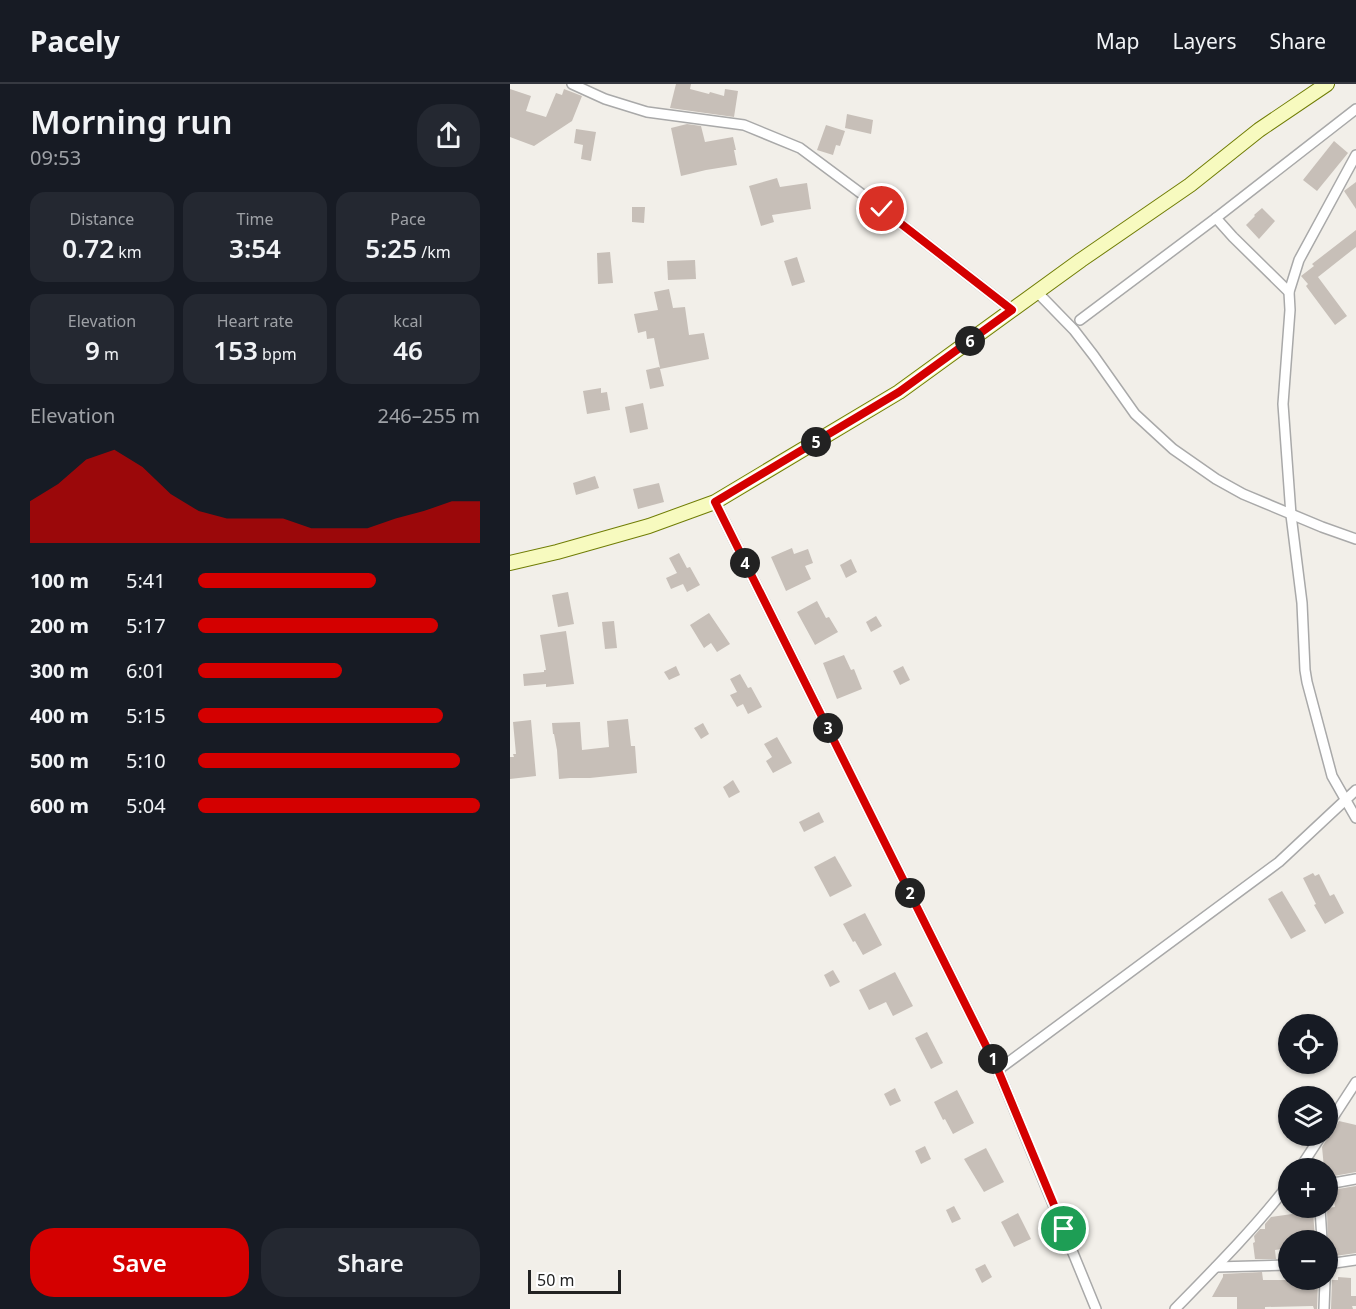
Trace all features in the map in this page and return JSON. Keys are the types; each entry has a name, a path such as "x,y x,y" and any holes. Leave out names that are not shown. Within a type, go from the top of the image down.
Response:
{"street":[{"path":"572,84 605,99 647,112 744,125 800,148 1012,310"},
{"path":"510,563 649,526 715,502 899,392 1081,260 1190,185 1259,129 1327,84"},
{"path":"1080,320 1356,109"},
{"path":"1356,155 1299,260 1289,292 1290,310 1283,404 1291,515 1302,603 1305,670 1332,776 1356,818"},
{"path":"1216,218 1289,292"},
{"path":"1037,292 1074,330 1136,414 1173,449 1216,479 1243,494 1338,534 1356,539"},
{"path":"715,502 998,1070 1096,1309"},
{"path":"998,1070 1279,862 1356,790"},
{"path":"1338,1110 1356,1082"},
{"path":"1338,1182 1356,1179"},
{"path":"1175,1309 1278,1198"},
{"path":"1338,1263 1356,1260"},
{"path":"1216,1267 1278,1265"},
{"path":"1324,1290 1324,1309"}],"building":[{"path":"676,84 691,84 690,89 724,96 725,89 738,91 734,117 670,108"},
{"path":"510,89 531,96 526,111 546,117 556,93 562,95 564,89 582,96 572,121 534,146 510,137"},
{"path":"847,114 873,120 871,134 845,128"},
{"path":"687,124 701,126 705,142 733,137 737,165 681,176 671,128"},
{"path":"826,125 845,131 840,146 836,145 833,155 817,150"},
{"path":"576,129 596,132 591,161 581,159 583,145 574,143"},
{"path":"1334,141 1348,153 1317,191 1303,180"},
{"path":"777,178 780,187 807,183 811,209 772,215 774,222 761,226 749,186"},
{"path":"1356,182 1356,209 1344,191"},
{"path":"632,207 645,207 644,223 632,222"},
{"path":"1262,208 1275,221 1259,239 1246,225"},
{"path":"1356,230 1356,247 1318,277 1347,316 1335,325 1301,276 1314,266 1312,264"},
{"path":"610,252 613,283 598,284 597,253"},
{"path":"797,257 805,282 792,286 784,261"},
{"path":"695,260 696,279 668,280 667,261"},
{"path":"669,289 673,308 685,307 689,335 704,333 709,359 660,369 664,386 650,389 646,370 660,368 654,338 647,339 646,331 638,333 634,314 658,310 654,292"},
{"path":"601,388 601,393 607,392 610,410 587,414 583,391"},
{"path":"643,403 648,429 630,433 625,407"},
{"path":"595,476 599,488 576,495 573,483"},
{"path":"659,483 664,502 638,509 633,489"},
{"path":"792,548 794,554 808,549 813,563 805,566 811,579 786,591 771,557"},
{"path":"679,553 700,585 687,592 683,584 671,589 666,578 677,573 669,558"},
{"path":"851,559 857,572 846,578 840,565"},
{"path":"568,592 574,624 558,627 552,595"},
{"path":"817,601 826,618 829,617 838,632 815,645 797,612"},
{"path":"709,613 730,644 717,652 711,643 704,648 690,625"},
{"path":"876,616 882,626 871,632 866,622"},
{"path":"614,621 617,648 605,649 602,622"},
{"path":"566,631 574,684 546,687 546,684 524,686 523,674 546,670 540,635"},
{"path":"844,655 851,670 854,669 862,689 837,699 823,663"},
{"path":"676,666 680,675 669,680 664,672"},
{"path":"903,666 910,680 900,685 893,671"},
{"path":"740,674 748,688 751,687 762,707 748,714 743,704 737,707 730,695 737,692 730,679"},
{"path":"628,719 631,746 635,746 637,773 559,779 552,723 580,722 582,750 609,747 607,721"},
{"path":"531,720 536,776 510,779 510,757 516,754 513,722"},
{"path":"703,723 709,734 701,739 694,728"},
{"path":"777,737 792,763 773,773 766,761 772,757 764,744"},
{"path":"733,780 740,792 729,798 723,787"},
{"path":"819,812 824,822 804,832 799,822"},
{"path":"835,856 852,886 830,897 814,867"},
{"path":"1313,873 1315,876 1319,874 1330,896 1334,894 1344,913 1325,924 1303,878"},
{"path":"1282,891 1306,931 1291,939 1268,899"},
{"path":"865,913 882,945 863,955 843,924"},
{"path":"833,970 840,982 830,987 824,975"},
{"path":"895,972 913,1006 893,1016 886,1002 869,1010 859,990"},
{"path":"927,1032 943,1063 931,1069 915,1038"},
{"path":"895,1088 901,1101 890,1106 884,1094"},
{"path":"957,1090 974,1123 953,1134 934,1102"},
{"path":"1338,1123 1356,1125 1356,1172 1338,1175 1338,1158 1323,1158 1322,1147 1338,1146"},
{"path":"925,1146 931,1159 921,1164 915,1151"},
{"path":"986,1148 1004,1182 984,1192 964,1159"},
{"path":"1356,1186 1356,1253 1338,1256 1338,1230 1327,1230 1327,1218 1338,1218 1338,1189"},
{"path":"954,1206 961,1219 952,1223 946,1210"},
{"path":"1018,1213 1031,1239 1014,1247 1001,1222"},
{"path":"1271,1217 1313,1218 1314,1230 1278,1230 1276,1259 1255,1259 1254,1236 1260,1229 1265,1229 1265,1224"},
{"path":"985,1264 992,1277 982,1283 975,1269"},
{"path":"1262,1272 1263,1280 1278,1280 1278,1290 1318,1290 1317,1309 1313,1306 1237,1309 1237,1297 1212,1297 1223,1274"},
{"path":"1338,1277 1351,1278 1351,1296 1356,1296 1356,1306 1352,1306 1353,1309 1331,1309 1332,1290 1338,1290"}],"route":[{"path":"882,209 1012,310 899,392 715,502 998,1070 1064,1229"}]}
